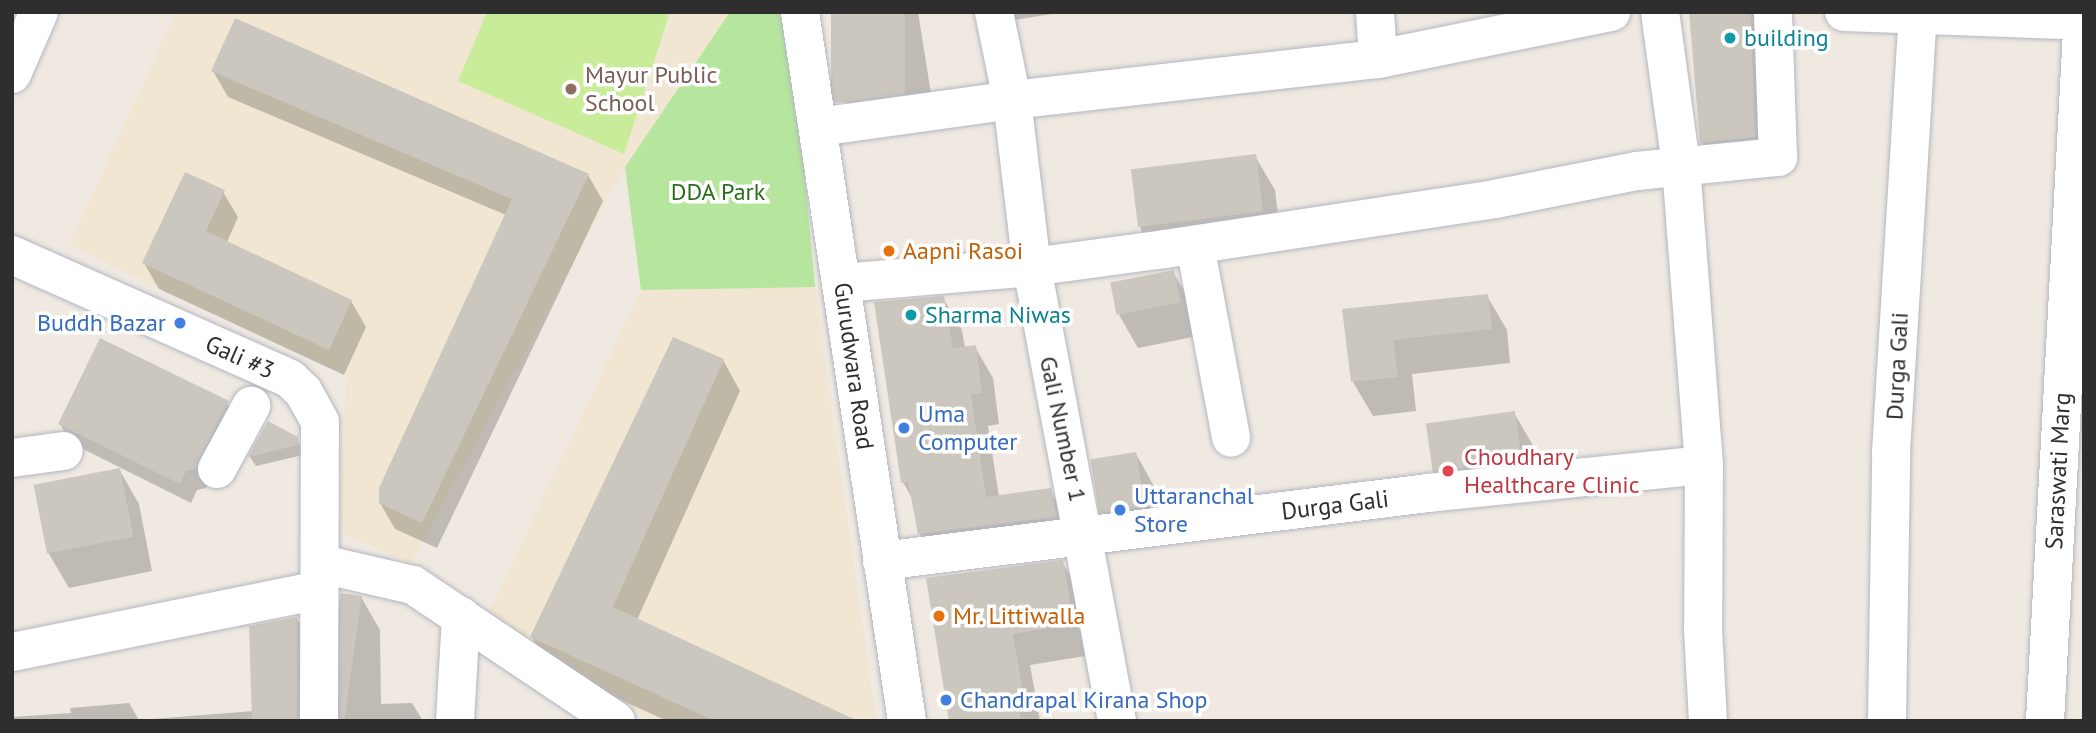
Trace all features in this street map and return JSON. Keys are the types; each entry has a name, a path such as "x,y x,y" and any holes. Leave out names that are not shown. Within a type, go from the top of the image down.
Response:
{"street":[{"path":"12,74 39,12"},
{"name":"Gurudwara Road","path":"800,12 907,721"},
{"name":"Gali Number 1","path":"994,12 1012,100 1032,267 1086,537 1117,721"},
{"path":"1375,12 1378,59"},
{"path":"818,127 1012,100 1378,59 1611,12"},
{"path":"1660,12 1681,166 1704,465 1703,629 1708,721"},
{"path":"842,283 1032,267 1195,245 1681,166 1778,157 1773,12"},
{"path":"1844,12 2083,18"},
{"name":"Durga Gali","path":"1887,721 1891,452 1918,14"},
{"name":"Saraswati Marg","path":"2045,721 2083,18"},
{"path":"1195,245 1231,438"},
{"name":"Gali #3","path":"12,255 290,379 303,391 320,422 319,721"},
{"path":"217,469 251,406"},
{"path":"12,458 64,451"},
{"name":"Durga Gali","path":"882,561 1428,493 1704,465"},
{"path":"12,652 321,577 413,586 461,616 606,718"},
{"path":"455,721 461,616"}],"shaded area":[{"path":"176,12 730,12 625,167 411,563 339,532 346,375 69,245"},
{"path":"815,287 876,721 652,721 576,680 486,618 641,290"}],"green space":[{"path":"487,12 670,12 624,154 458,81"},
{"name":"DDA Park","path":"730,12 790,12 815,287 641,290 625,167"}],"building":[{"path":"831,12 905,12 905,102 831,102"},
{"path":"1689,12 1751,12 1755,137 1700,143"},
{"path":"235,18 589,174 422,523 379,503 379,488 512,199 211,71"},
{"path":"1256,154 1263,212 1138,227 1131,169"},
{"path":"185,172 225,190 206,231 352,300 329,350 142,263"},
{"path":"1174,270 1180,302 1116,315 1110,282"},
{"path":"1488,294 1492,329 1393,340 1398,377 1351,382 1342,309"},
{"path":"944,296 953,348 976,345 982,393 971,394 986,497 1051,488 1057,517 918,534 908,482 901,483 874,302"},
{"path":"673,337 724,359 613,607 858,721 715,721 530,637"},
{"path":"100,338 229,401 195,469 186,471 180,484 58,424"},
{"path":"1515,411 1522,461 1433,473 1426,424"},
{"path":"268,421 298,437 298,445 248,457"},
{"path":"1136,452 1145,506 1099,514 1091,459"},
{"path":"120,468 133,537 47,554 34,485"},
{"path":"1063,560 1074,624 1013,634 1024,698 1017,700 1021,721 949,721 926,578"},
{"path":"341,593 362,596 344,721 323,720"},
{"path":"297,617 297,721 252,721 249,626"}],"place":[{"name":"building","path":"1730,38"},
{"name":"Mayur Public School","path":"571,89"},
{"name":"Aapni Rasoi","path":"889,251"},
{"name":"Sharma Niwas","path":"911,315"},
{"name":"Buddh Bazar","path":"180,323"},
{"name":"Uma Computer","path":"904,428"},
{"name":"Choudhary Healthcare Clinic","path":"1448,471"},
{"name":"Uttaranchal Store","path":"1120,510"},
{"name":"Mr. Littiwalla","path":"939,616"},
{"name":"Chandrapal Kirana Shop","path":"946,700"}]}
